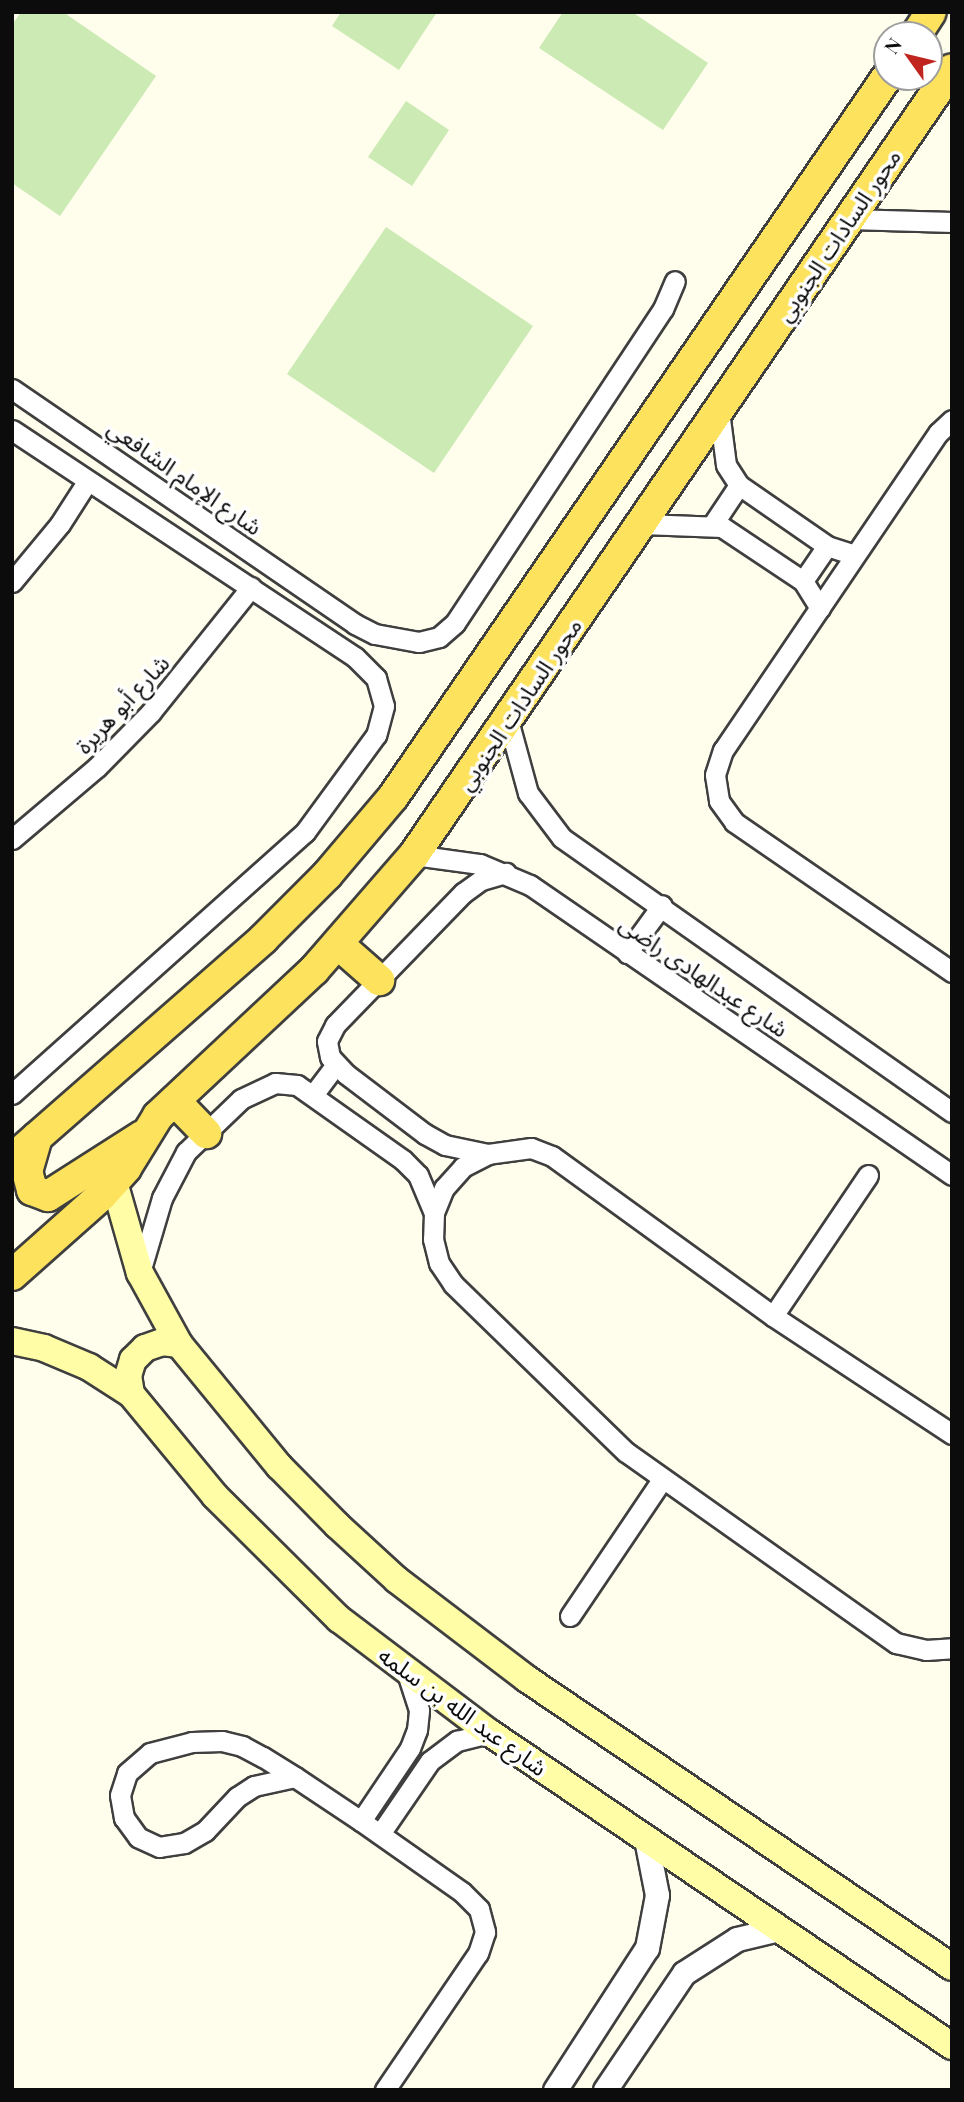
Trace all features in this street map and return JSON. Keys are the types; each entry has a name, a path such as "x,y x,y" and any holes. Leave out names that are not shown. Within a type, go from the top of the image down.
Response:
{"main road":[{"name":"محور السادات الجنوبي","path":"12,1275 76,1222 114,1182 142,1136 338,944 414,855 952,69"},
{"path":"12,1158 263,939 327,875 393,797 877,91"},
{"path":"338,944 379,980"},
{"path":"175,1101 206,1133"},
{"path":"37,1137 27,1171 32,1190 48,1196 142,1136"},
{"path":"114,1182 140,1273 179,1344 279,1466 337,1525 460,1631 952,1967"},
{"name":"شارع عبد الله بن سلمه","path":"12,1341 44,1348 89,1367 131,1394 274,1560 407,1673 952,2046"},
{"path":"131,1394 128,1376 139,1354 162,1342 179,1344"}],"street":[{"path":"849,219 952,222"},
{"name":"شارع الإمام الشافعي","path":"12,389 329,607 375,635 397,641 439,638 455,623 663,309 675,281"},
{"path":"719,411 726,465 739,485 827,546 855,555"},
{"path":"952,420 938,433 723,750 715,775 719,801 734,822 952,972"},
{"path":"12,430 87,482 313,628 376,678 384,706 376,735 329,804 280,859 16,1088"},
{"path":"12,582 60,524 87,482"},
{"path":"713,524 739,485"},
{"path":"642,524 713,524 803,581 820,608"},
{"path":"803,581 827,546"},
{"name":"شارع أبو هريرة","path":"12,839 97,767 151,712 251,587"},
{"path":"313,628 329,607"},
{"name":"شارع عبدالهادى راضى","path":"508,720 528,793 562,838 662,905 952,1112"},
{"name":"شارع عبدالهادى راضى","path":"414,855 480,864 506,873 952,1175"},
{"path":"488,1154 445,1145 425,1134 337,1065 327,1049 330,1032 463,893 481,880 506,873"},
{"path":"626,953 662,905"},
{"path":"313,1095 337,1065"},
{"path":"140,1273 162,1198 186,1152 241,1099 264,1086 285,1082 313,1095 411,1168 428,1193 434,1213 436,1251 453,1284 626,1452 661,1481 896,1643 926,1650 952,1648"},
{"path":"434,1213 450,1181 463,1167 488,1154 520,1148 552,1156 773,1316 952,1434"},
{"path":"773,1316 868,1175"},
{"path":"570,1616 661,1481"},
{"path":"361,1821 410,1748 417,1730 419,1710 407,1673"},
{"path":"380,1834 430,1760 457,1741 491,1733"},
{"path":"295,1777 254,1786 237,1797 205,1831 184,1843 159,1847 138,1837 124,1818 120,1795 127,1773 137,1761 192,1742 222,1741 242,1746 295,1777 380,1834 462,1892 479,1909 485,1932 478,1953 386,2090"},
{"path":"555,2090 647,1948 656,1895 646,1839"},
{"path":"605,2090 684,1973 728,1943 779,1930"}],"green space":[{"path":"21,12 63,12 156,76 60,216 12,183 12,25"},
{"path":"341,12 437,12 399,70 332,26"},
{"path":"563,12 632,12 708,63 663,130 539,48"},
{"path":"406,101 449,130 412,186 368,157"},
{"path":"386,227 533,326 434,473 287,374"}]}
